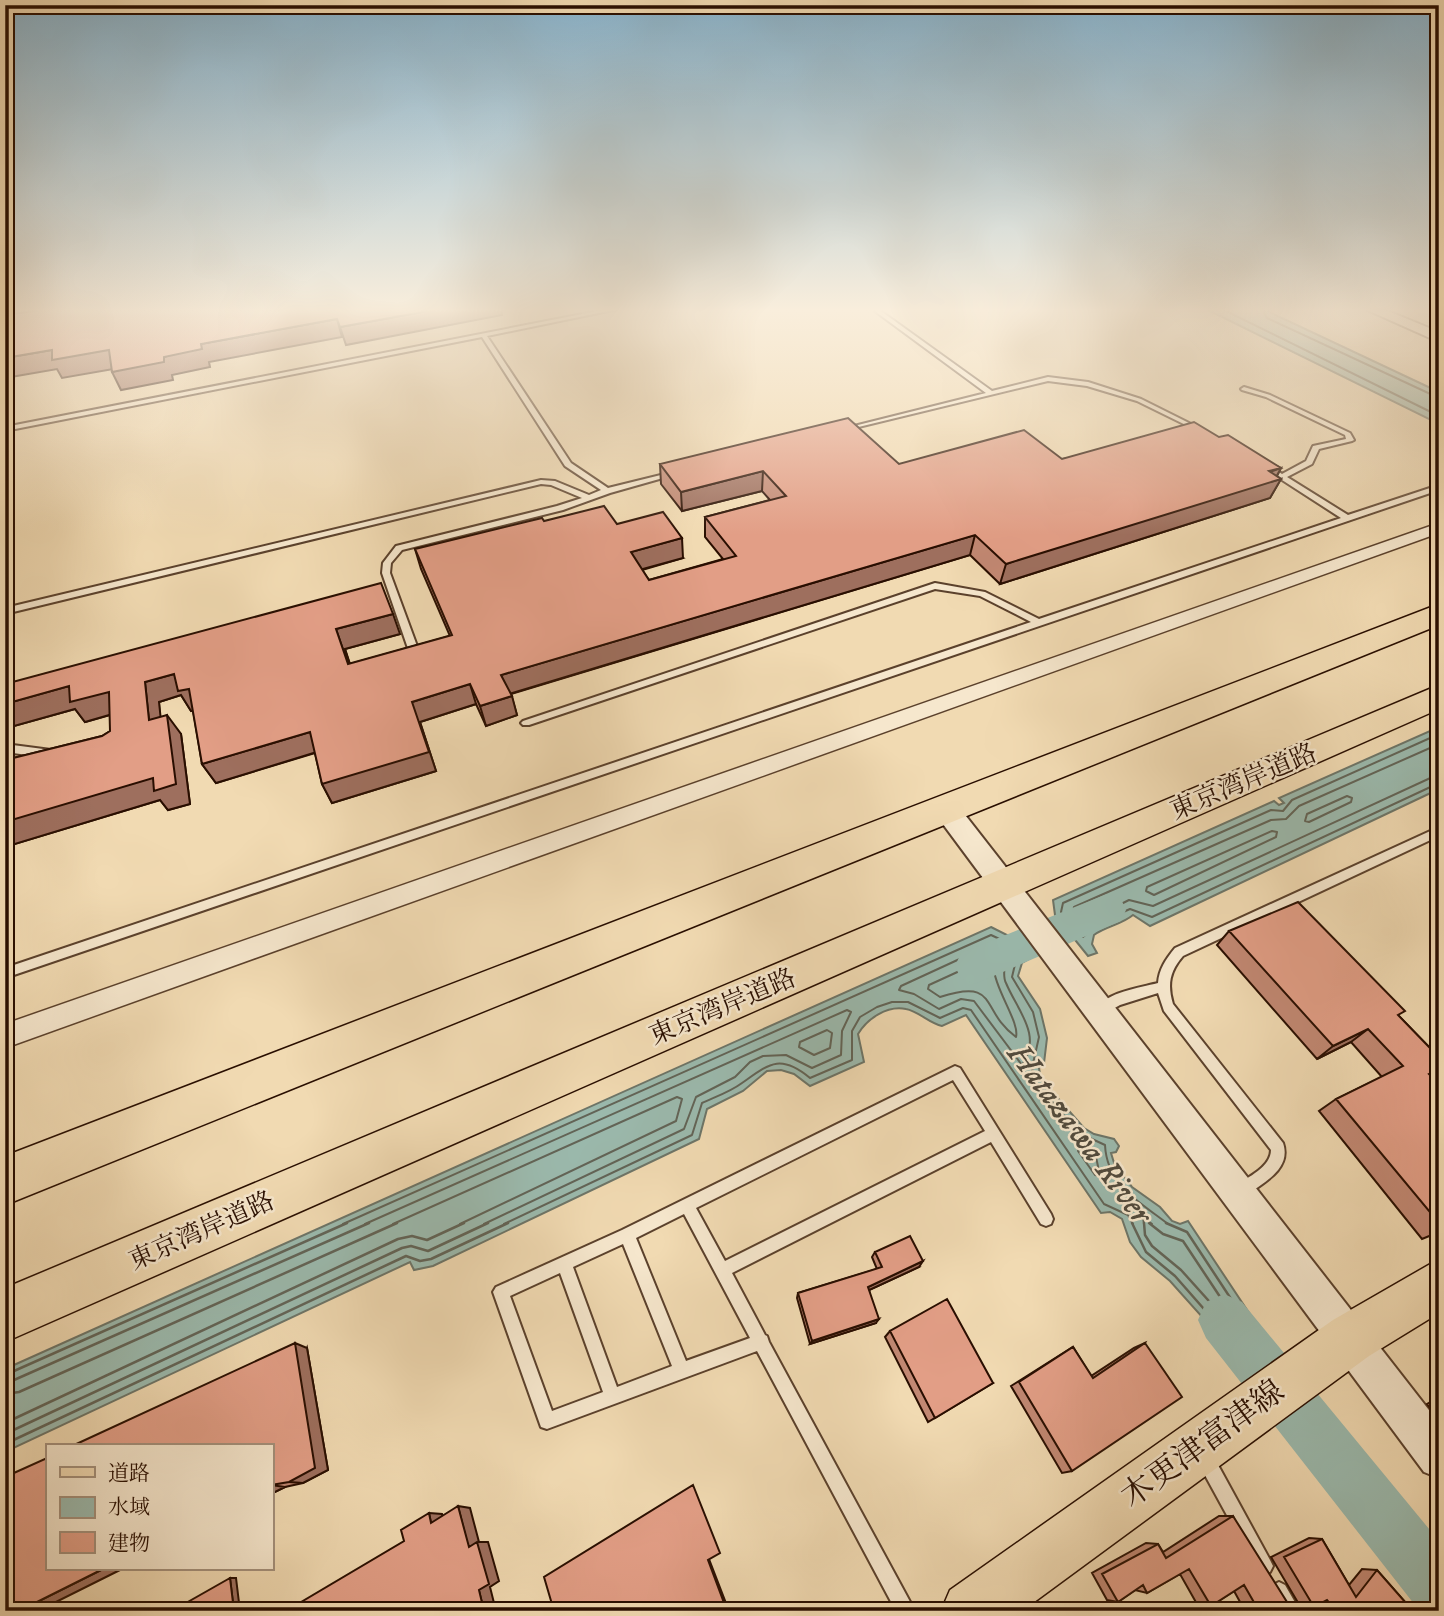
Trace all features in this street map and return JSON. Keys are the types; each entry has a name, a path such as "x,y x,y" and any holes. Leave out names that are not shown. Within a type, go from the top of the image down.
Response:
{"highway":[{"path":"5,1181 1439,614"},
{"name":"東京湾岸道路","path":"5,1315 1009,892 1439,696"}],"main road":[{"name":"木更津富津線","path":"971,1611 1350,1338 1439,1284"}],"street":[{"path":"5,1036 1439,528"},
{"path":"946,809 1439,1457"}],"lane":[{"path":"5,429 238,384"},
{"path":"516,384 568,464 607,491"},
{"path":"979,384 991,393"},
{"path":"832,433 1026,384"},
{"path":"1089,384 1139,400 1204,432"},
{"path":"1244,389 1286,404 1339,429 1350,440 1316,448 1309,462 1282,477"},
{"path":"1260,463 1347,517"},
{"path":"416,657 386,573 387,563 399,548 687,470"},
{"path":"5,611 541,482 552,483 589,498"},
{"path":"5,972 1439,487"},
{"path":"526,723 935,586 982,594 1038,622"},
{"path":"5,748 66,755"},
{"path":"1237,1193 1269,1171 1279,1159 1278,1148 1168,1007 1161,987 1165,967 1179,952 1439,831"},
{"path":"1101,1010 1116,1000 1161,987"},
{"path":"762,1341 547,1421 500,1292 627,1235 955,1072 1046,1219"},
{"path":"723,1270 994,1133"},
{"path":"687,1205 906,1611"},
{"path":"627,1235 681,1371"},
{"path":"564,1262 612,1396"},
{"path":"1211,1436 1244,1531 1291,1611"}],"water":[{"path":"1359,384 1423,384 1439,392 1439,424"},
{"path":"1439,727 1439,789 1150,926 1133,915 1103,929 1094,935 1092,944 1097,953 1088,956 1055,915 1053,900 1274,801 1279,805 1284,803 1279,798"},
{"path":"991,927 1011,937 1029,959 1022,963 1018,976 1040,1009 1047,1038 1044,1063 1039,1068 1041,1079 1084,1128 1094,1134 1114,1139 1119,1146 1116,1152 1111,1153 1115,1166 1132,1187 1160,1207 1172,1221 1180,1224 1188,1221 1271,1346 1238,1369 1213,1329 1170,1281 1141,1257 1130,1242 1122,1219 1110,1212 1101,1213 966,1015 942,1026 910,1010 899,1008 878,1014 858,1034 864,1062 810,1086 794,1074 781,1070 767,1071 743,1091 707,1109 699,1139 433,1266 414,1270 410,1262 5,1452 5,1369"}],"building":[{"path":"848,418 899,464 1024,430 1062,459 1194,422 1219,437 1228,435 1281,468 1269,471 1281,479 1006,564 975,535 501,675 512,696 480,706 470,684 412,702 429,752 322,784 310,732 202,764 189,689 178,691 174,674 145,682 149,720 167,715 176,784 154,791 153,778 5,822 5,760 102,736 110,731 109,692 70,702 69,686 5,704 5,684 381,583 393,614 336,629 348,664 452,635 415,549 604,506 617,524 663,512 682,538 631,552 649,580 736,556 705,517 786,496 763,471 681,492 660,464"},
{"path":"1298,902 1405,1011 1398,1015 1429,1047 1439,1043 1439,1069 1429,1074 1439,1084 1439,1223 1336,1099 1403,1066 1368,1029 1333,1046 1229,931"},
{"path":"910,1236 923,1261 868,1287 879,1319 812,1341 798,1293 882,1267 875,1252"},
{"path":"947,1299 993,1383 935,1418 890,1331"},
{"path":"295,1343 315,1468 289,1482 273,1485 273,1444 76,1444"},
{"path":"1145,1343 1182,1397 1072,1471 1019,1382 1073,1347 1093,1378"},
{"path":"46,1458 46,1570 101,1570 19,1611 5,1611 5,1477"},
{"path":"693,1485 720,1553 708,1560 727,1611 554,1611 544,1577"},
{"path":"458,1506 469,1547 477,1542 489,1584 479,1590 484,1611 286,1611 404,1541 401,1530 429,1513 431,1523"},
{"path":"1233,1516 1287,1602 1274,1611 1259,1611 1244,1585 1211,1606 1189,1569 1147,1593 1143,1585 1118,1602 1102,1574 1158,1544 1166,1558"},
{"path":"1322,1539 1356,1597 1377,1570 1413,1611 1336,1611 1327,1600 1314,1607 1284,1557"},
{"path":"230,1578 234,1611 172,1611"}],"waterway":[{"name":"Hatazawa River","path":"975,966 1107,910"},
{"name":"Hatazawa River","path":"1224,1320 1439,1588"}]}
